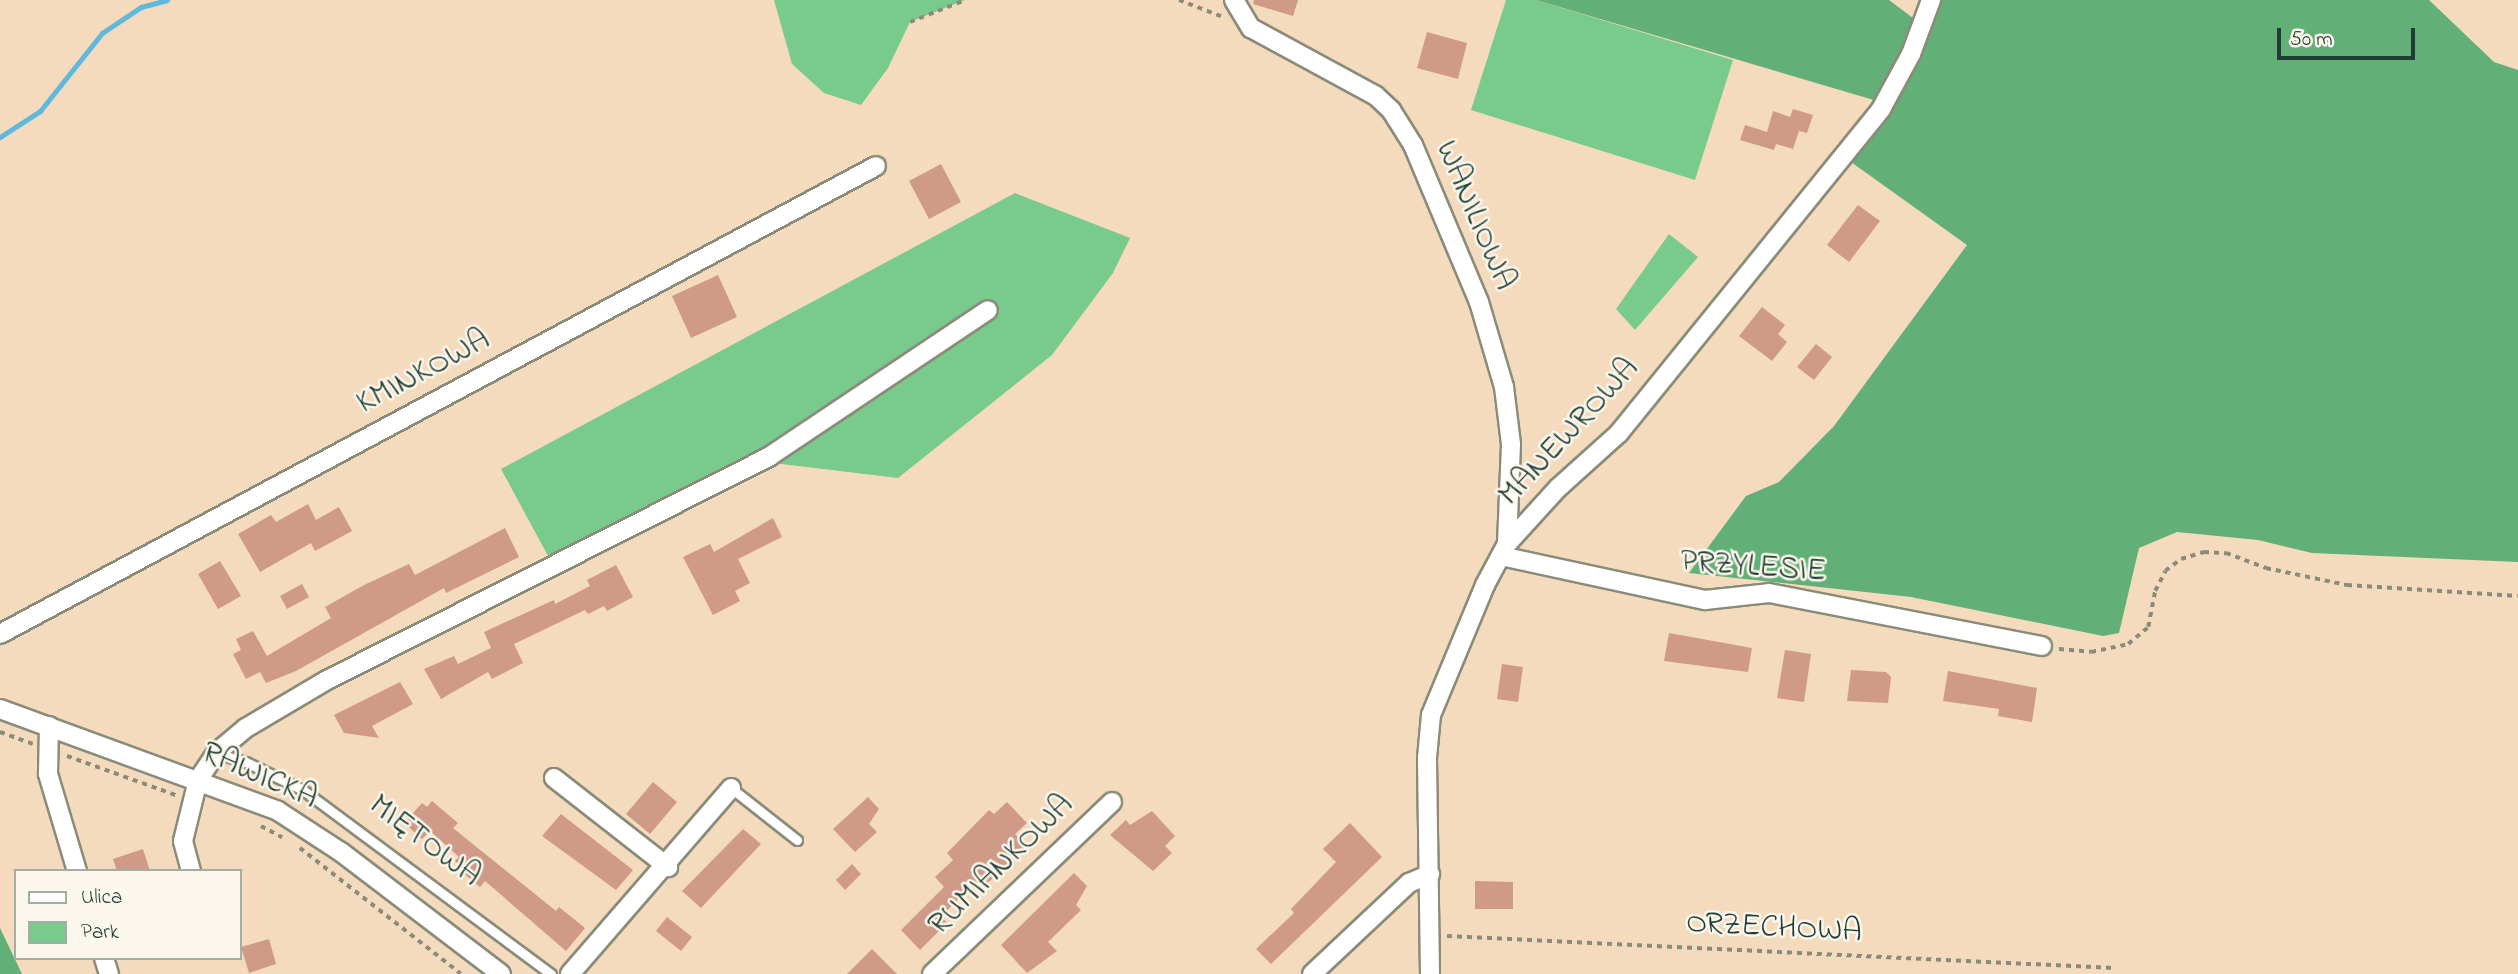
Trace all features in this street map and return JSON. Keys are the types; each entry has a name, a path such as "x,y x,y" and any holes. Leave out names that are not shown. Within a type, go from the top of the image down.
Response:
{"street":[{"path":"1234,0 1251,28"},
{"name":"MANEWROWA","path":"1430,974 1427,758 1431,715 1467,623 1504,550 1558,488 1619,433 1881,110 1911,54 1931,0"},
{"name":"WANILIOWA","path":"1251,28 1376,96 1391,110 1413,145 1479,302 1504,387 1511,444 1504,550"},
{"name":"KMINKOWA","path":"0,634 876,166"},
{"path":"190,869 183,841 198,780 216,753 246,728 327,680 769,456 988,310"},
{"name":"PRZYLESIE","path":"1504,550 1704,600 1769,593 1807,598 2042,646"},
{"name":"RAWICKA","path":"0,709 198,780 304,826 501,974"},
{"path":"49,726 48,774 76,869"},
{"path":"554,778 668,867"},
{"path":"570,974 668,867 731,788"},
{"name":"RUMIANKOWA","path":"932,974 1112,802"},
{"path":"1312,974 1409,883 1430,874"}],"lane":[{"name":"MIĘTOWA","path":"216,753 246,762 303,790 551,974"},
{"path":"731,788 797,840"}],"path":[{"path":"910,22 965,0"},
{"path":"1179,0 1251,28"},
{"path":"2042,646 2091,652 2128,644 2148,627 2155,591 2165,571 2181,559 2204,552 2226,553 2266,568 2347,585 2518,596"},
{"path":"0,732 192,801"},
{"path":"258,824 285,838"},
{"path":"293,843 461,974"},
{"name":"ORZECHOWA","path":"1430,935 2115,968"}],"green space":[{"path":"774,0 965,0 910,22 888,68 861,105 824,93 792,64"},
{"path":"1506,0 1536,0 1733,60 1695,180 1471,110"},
{"path":"1536,0 1889,0 1921,24 1936,0 2429,0 2494,62 2518,70 2518,562 2312,553 2258,540 2177,532 2139,548 2119,633 2103,636 1911,597 1689,573 1746,496 1779,482 1834,426 1967,245 1851,162 1894,106"},
{"path":"1015,193 1130,238 1113,273 1052,355 898,478 773,463 553,565 501,469"},
{"path":"1669,234 1698,257 1635,330 1616,309"},
{"path":"0,928 22,974 0,974"}],"building":[{"path":"1254,0 1298,0 1293,16 1253,4"},
{"path":"1427,32 1467,43 1458,79 1417,68"},
{"path":"1793,109 1813,115 1807,133 1799,131 1793,149 1776,144 1774,150 1740,140 1745,125 1767,132 1773,111 1790,117"},
{"path":"941,164 961,202 929,219 909,181"},
{"path":"1858,205 1880,221 1849,262 1827,245"},
{"path":"718,275 737,317 691,338 672,296"},
{"path":"1762,307 1785,325 1778,334 1787,342 1772,361 1739,336"},
{"path":"1816,344 1832,357 1814,380 1797,367"},
{"path":"308,504 316,520 339,507 352,531 315,551 311,543 260,572 238,534 271,515 276,522"},
{"path":"773,518 782,537 738,559 750,583 735,591 740,601 713,615 683,557 710,544 714,552"},
{"path":"505,528 519,557 446,593 444,588 296,671 266,683 260,672 246,679 233,654 241,650 236,639 253,631 267,656 331,618 325,607 364,585 409,564 415,575"},
{"path":"220,561 241,596 218,609 198,574"},
{"path":"616,565 633,597 607,611 604,606 588,614 585,610 514,644 523,663 492,679 488,672 441,699 424,669 454,656 458,664 491,648 484,632 554,600 555,604 590,586 587,580"},
{"path":"302,584 309,597 287,609 280,596"},
{"path":"1669,633 1752,648 1748,672 1664,661"},
{"path":"1785,650 1811,654 1804,702 1777,698"},
{"path":"1502,664 1523,667 1518,702 1497,699"},
{"path":"1851,670 1886,672 1891,677 1888,703 1847,701"},
{"path":"1948,671 2037,688 2032,722 1998,716 1999,709 1943,701"},
{"path":"400,682 413,704 372,726 379,738 344,733 334,715"},
{"path":"653,782 677,802 650,834 626,814"},
{"path":"868,797 879,809 869,824 877,832 855,852 833,829"},
{"path":"432,801 458,823 453,828 556,911 559,907 585,928 566,951 485,881 480,887 463,873 465,870 455,861 459,857 430,831 422,839 404,823 422,803 427,807"},
{"path":"1007,802 1027,823 1015,834 1027,847 981,889 975,883 941,916 947,923 920,950 901,930 944,887 935,877 953,860 947,853 989,810 994,814"},
{"path":"1152,811 1175,836 1165,846 1172,853 1153,871 1110,835 1126,820 1130,825"},
{"path":"561,814 633,870 616,890 542,836"},
{"path":"1350,823 1382,857 1271,964 1256,949 1294,913 1291,909 1336,862 1323,849"},
{"path":"743,829 761,844 701,908 682,891"},
{"path":"143,849 149,869 116,869 113,859"},
{"path":"852,864 861,874 845,890 836,880"},
{"path":"1074,873 1087,886 1076,905 1081,910 1048,942 1057,951 1027,973 1001,945"},
{"path":"1475,881 1513,882 1513,909 1475,909"},
{"path":"667,917 692,937 681,951 656,931"},
{"path":"269,939 276,964 249,973 242,947"},
{"path":"872,949 897,974 847,974"}],"waterway":[{"path":"0,137 40,111 102,33 141,7 167,0"}]}
